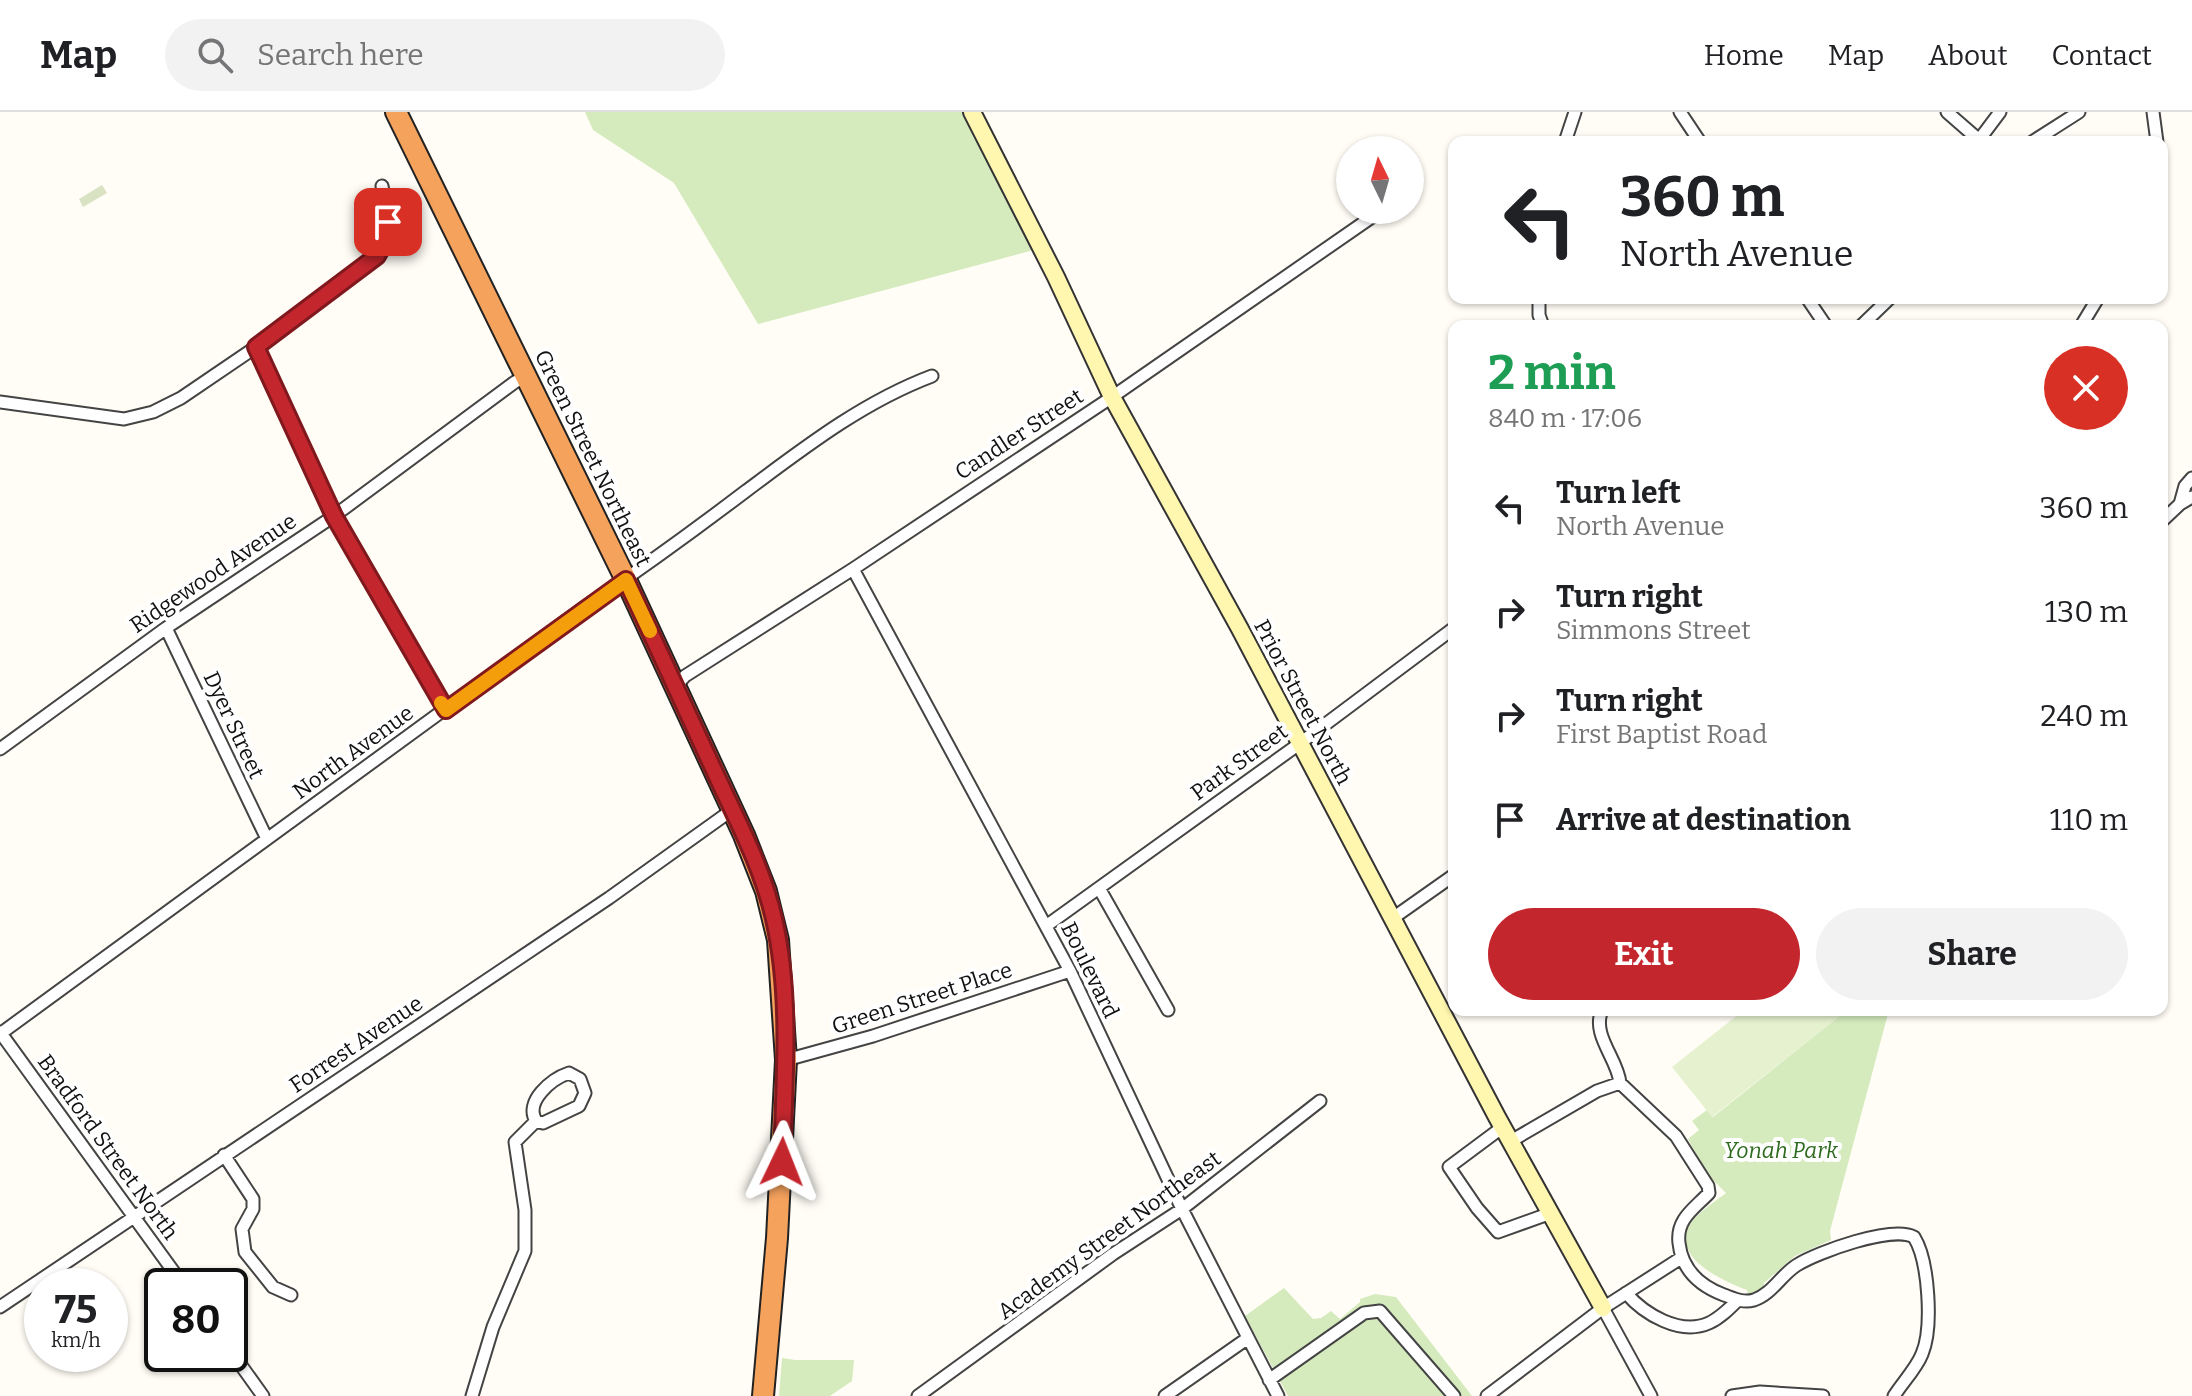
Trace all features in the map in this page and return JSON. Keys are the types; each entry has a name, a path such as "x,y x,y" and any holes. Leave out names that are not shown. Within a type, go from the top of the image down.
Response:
{"highway":[{"name":"Green Street Northeast","path":"396,112 676,686 732,810 774,918 786,1060 781,1177 763,1396"}],"street":[{"name":"Prior Street North","path":"972,112 1056,277 1112,397 1240,629 1507,1135 1603,1308"},
{"path":"1567,136 1575,112"},
{"path":"1680,112 1696,136"},
{"path":"1947,112 1974,136"},
{"path":"1983,136 2000,112"},
{"path":"2041,136 2079,112"},
{"path":"2153,112 2156,136"},
{"path":"0,402 124,419 153,412 181,398 256,347 377,256 387,238 388,222 382,186"},
{"name":"Candler Street","path":"676,686 685,676 1112,397 1362,224"},
{"path":"1867,320 1884,304"},
{"path":"256,347 334,516 446,710"},
{"name":"Ridgewood Avenue","path":"0,749 166,628 334,516 527,376"},
{"name":"North Avenue","path":"0,1033 626,580 829,429 901,387 932,376"},
{"path":"2180,504 2185,486 2192,478"},
{"path":"2168,515 2192,497"},
{"name":"Boulevard","path":"853,569 1070,971 1182,1209 1278,1396"},
{"name":"Dyer Street","path":"166,628 267,839"},
{"name":"Park Street","path":"1046,926 1448,632"},
{"name":"Forrest Avenue","path":"0,1307 609,898 732,810"},
{"path":"1393,918 1448,879"},
{"path":"1099,888 1168,1010"},
{"name":"Green Street Place","path":"786,1060 873,1036 1070,971"},
{"path":"1599,1016 1603,1042 1619,1069 1620,1083 1676,1136 1708,1186 1709,1193 1683,1217 1678,1238 1681,1258 1690,1272 1710,1290 1748,1301 1765,1295 1797,1265 1824,1252 1849,1243 1901,1233 1917,1240 1925,1265 1928,1302 1923,1353 1894,1396"},
{"name":"Bradford Street North","path":"0,1033 171,1268"},
{"path":"569,1073 580,1079 585,1093 579,1106 543,1123 536,1121 532,1107 539,1096 561,1076 569,1073"},
{"path":"1551,1213 1498,1232 1449,1167 1496,1132 1507,1135 1620,1083"},
{"name":"Academy Street Northeast","path":"918,1396 1113,1254 1182,1209 1320,1101"},
{"path":"472,1396 493,1327 525,1251 522,1182 515,1142 536,1121"},
{"path":"224,1155 253,1199 253,1209 242,1229 245,1252 273,1287 291,1295"},
{"path":"1487,1396 1603,1308 1681,1258"},
{"path":"1626,1293 1649,1314 1693,1328 1718,1319 1738,1300"},
{"path":"1603,1308 1651,1396"},
{"path":"1269,1380 1364,1313 1380,1311 1454,1396"},
{"path":"1165,1396 1248,1338"},
{"path":"246,1372 263,1396"},
{"path":"1732,1396 1760,1392 1823,1396"}],"green space":[{"path":"585,112 978,112 1041,248 758,324 674,183 593,130"},
{"path":"102,185 107,193 83,207 79,199"},
{"path":"1736,1016 1839,1016 1712,1117 1672,1067"},
{"name":"Yonah Park","path":"1839,1016 1887,1016 1830,1231 1831,1240 1795,1256 1764,1283 1764,1292 1748,1294 1747,1290 1704,1268 1688,1250 1685,1239 1691,1222 1726,1193 1707,1174 1688,1139 1699,1130 1692,1121 1707,1110 1713,1117"},
{"path":"1284,1288 1313,1319 1331,1311 1340,1319 1360,1299 1375,1294 1396,1297 1472,1396 1288,1396 1245,1316"},
{"path":"782,1358 854,1360 852,1381 830,1396 779,1396"}],"slow traffic":[{"path":"441,703 446,710 626,580 650,631"}],"route":[{"path":"388,222 387,238 377,256 256,347 334,516 446,710 626,580 744,835 774,918 786,1060 782,1162"}]}
